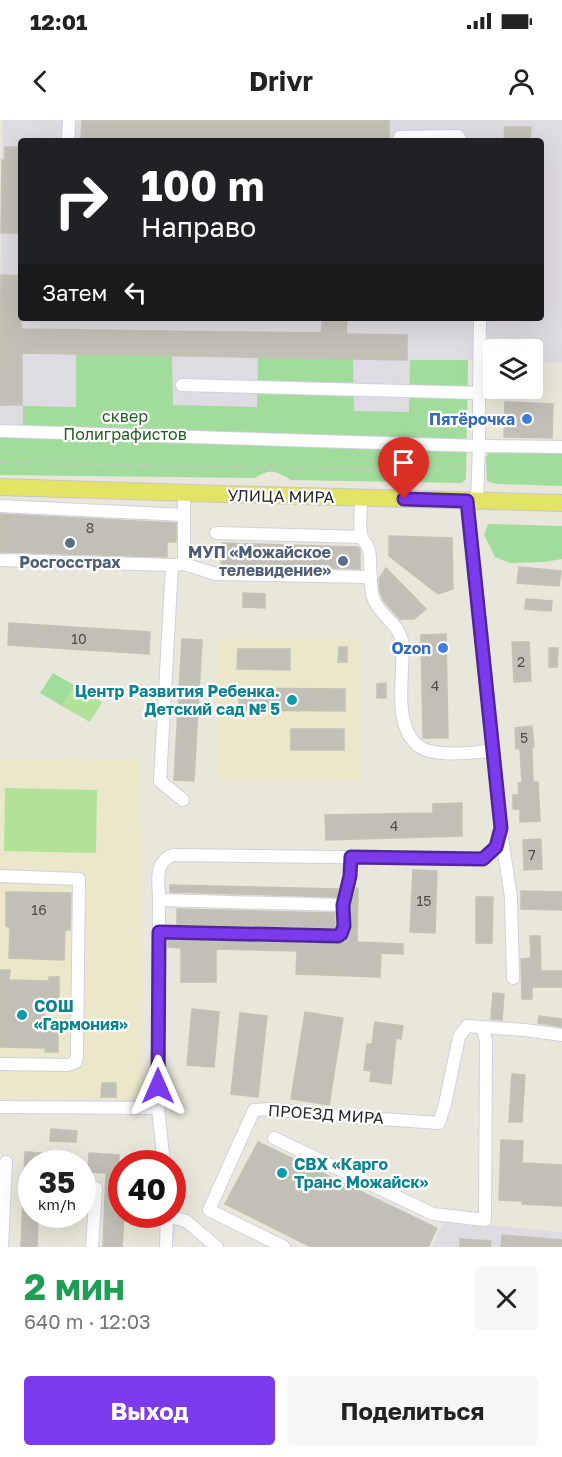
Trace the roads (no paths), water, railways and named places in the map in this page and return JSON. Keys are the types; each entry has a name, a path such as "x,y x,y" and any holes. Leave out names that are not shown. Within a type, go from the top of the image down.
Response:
{"main road":[{"name":"УЛИЦА МИРА","path":"0,487 562,503"}],"street":[{"path":"68,138 69,120"},
{"path":"400,138 458,136 459,138"},
{"path":"480,321 478,472 472,501 492,751 511,897 513,978"},
{"path":"182,385 479,393"},
{"path":"0,431 562,447"},
{"path":"183,800 160,781 184,515 184,493"},
{"path":"361,498 361,537 369,547 371,589 377,607 395,627 402,639 402,710 409,735 420,747 430,751 443,753 492,751"},
{"path":"0,506 184,515"},
{"path":"216,533 361,537"},
{"path":"0,560 178,565 216,574 371,577"},
{"path":"162,1150 158,1108 159,900 160,866 166,858 173,855 483,859 496,847 501,828"},
{"path":"159,932 338,936 344,926 343,905 350,876 351,857"},
{"path":"0,876 80,879 76,1062 68,1065 0,1064"},
{"path":"159,900 343,905"},
{"name":"ПРОЕЗД МИРА","path":"284,1247 209,1210 254,1110 270,1109 439,1122 459,1037 467,1026 562,1035"},
{"name":"ПРОЕЗД МИРА","path":"274,1138 433,1214 485,1220 486,1041 483,1027"},
{"path":"0,1107 158,1108"},
{"path":"2,1247 6,1162"},
{"path":"186,1221 217,1247"},
{"path":"92,1247 93,1228"},
{"path":"166,1247 167,1228"}],"place":[{"name":"Пятёрочка","path":"527,419"},
{"name":"Росгосстрах","path":"70,543"},
{"name":"МУП «Можайское телевидение»","path":"343,561"},
{"name":"Ozon","path":"443,648"},
{"name":"Центр Развития Ребенка. Детский сад № 5","path":"292,700"},
{"name":"СОШ «Гармония»","path":"22,1015"},
{"name":"СВХ «Карго Транс Можайск»","path":"282,1173"}],"park label":[{"name":"сквер Полиграфистов","path":"125,425"}]}
